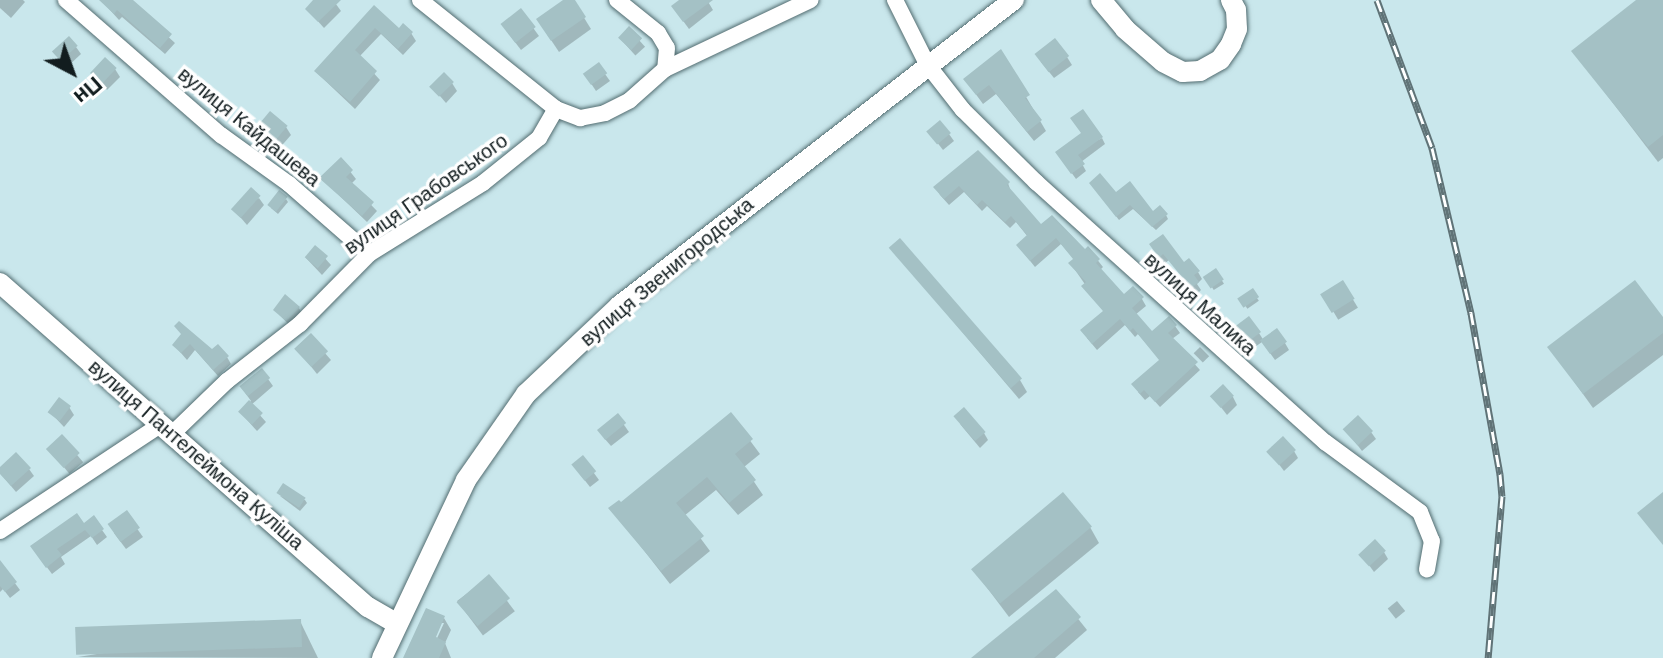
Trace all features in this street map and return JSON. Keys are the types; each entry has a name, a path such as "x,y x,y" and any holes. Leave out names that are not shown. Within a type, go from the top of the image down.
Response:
{"street":[{"name":"вулиця Кайдашева","path":"66,0 221,135 289,184 369,254"},
{"path":"420,0 556,109 580,118 605,113 630,100 665,69 810,0"},
{"path":"617,0 658,33 669,57 665,69"},
{"name":"вулиця Малика","path":"895,0 927,64 963,110 1036,182 1325,442 1420,512 1432,541 1427,570"},
{"name":"вулиця Звенигородська","path":"382,658 466,480 526,394 619,306 927,64 1014,0"},
{"path":"1101,0 1125,29 1163,62 1183,72 1200,71 1220,60 1231,44 1237,29 1236,10 1231,0"},
{"name":"вулиця Грабовського","path":"0,531 166,430 287,337 369,254 432,217 505,167 539,138 556,109"},
{"name":"вулиця Пантелеймона Куліша","path":"0,283 368,607 396,623"}],"building":[{"path":"99,0 133,0 172,34 160,48 117,10 114,14"},
{"path":"313,0 341,0 318,22 305,9"},
{"path":"563,0 575,0 586,17 551,41 536,19"},
{"path":"679,0 713,0 683,22 671,6"},
{"path":"1636,0 1663,0 1663,135 1648,147 1571,51"},
{"path":"374,5 399,28 403,23 413,32 398,49 375,28 355,50 377,71 350,102 314,71"},
{"path":"521,8 536,27 515,43 501,24"},
{"path":"629,26 642,38 631,50 618,38"},
{"path":"69,36 78,46 61,61 52,51"},
{"path":"1055,38 1069,56 1049,72 1035,54"},
{"path":"1001,49 1030,95 1025,98 1042,120 1027,132 989,85 976,95 963,79"},
{"path":"105,57 117,68 102,84 90,73"},
{"path":"599,62 607,73 591,85 583,74"},
{"path":"444,72 454,82 439,97 429,87"},
{"path":"1083,109 1103,137 1078,155 1085,164 1071,174 1055,152 1081,133 1070,118"},
{"path":"270,111 288,126 272,144 255,129"},
{"path":"940,120 951,133 937,145 926,132"},
{"path":"978,150 1010,182 1007,185 1041,224 1052,215 1085,249 1088,246 1100,259 1096,263 1124,294 1133,286 1144,297 1132,308 1152,331 1169,316 1177,325 1168,333 1198,362 1155,402 1144,390 1140,394 1131,384 1159,360 1133,328 1130,331 1120,319 1092,344 1080,330 1103,311 1081,286 1086,282 1068,263 1073,259 1056,238 1030,261 1016,245 1027,235 1011,216 1005,222 982,200 977,205 959,186 944,199 933,187"},
{"path":"341,157 353,170 346,177 374,202 362,216 319,178"},
{"path":"1100,173 1116,192 1130,181 1153,211 1160,205 1168,214 1152,227 1130,205 1116,217 1089,183"},
{"path":"251,187 261,196 241,218 231,209"},
{"path":"279,190 288,197 276,212 267,205"},
{"path":"1163,234 1184,262 1189,258 1200,271 1194,275 1199,282 1191,288 1163,254 1159,258 1149,244"},
{"path":"900,238 1022,378 1011,388 889,248"},
{"path":"315,245 328,256 318,268 305,257"},
{"path":"1216,268 1224,280 1211,289 1203,277"},
{"path":"1343,280 1355,299 1332,313 1320,294"},
{"path":"1635,280 1663,317 1663,333 1583,394 1547,347"},
{"path":"1253,288 1259,297 1243,308 1237,299"},
{"path":"285,294 300,307 286,321 273,310"},
{"path":"1249,316 1261,332 1247,343 1235,327"},
{"path":"179,321 212,349 218,344 229,356 213,370 190,344 181,353 172,345 181,334 174,326"},
{"path":"1277,328 1287,342 1270,354 1260,340"},
{"path":"311,333 328,351 311,367 294,349"},
{"path":"262,368 270,378 248,396 239,386"},
{"path":"1223,384 1234,396 1221,408 1210,396"},
{"path":"59,397 71,406 60,421 48,412"},
{"path":"249,400 263,413 252,425 238,412"},
{"path":"964,407 986,432 975,441 953,416"},
{"path":"731,412 753,439 735,454 756,480 729,503 707,477 676,503 704,536 661,571 608,508 619,500 621,502"},
{"path":"618,413 626,423 605,440 597,430"},
{"path":"1358,415 1373,431 1358,445 1343,429"},
{"path":"62,434 80,453 64,468 46,449"},
{"path":"1283,436 1296,450 1279,466 1266,452"},
{"path":"16,452 31,468 11,486 0,474 0,467"},
{"path":"583,455 596,471 585,481 571,464"},
{"path":"283,483 306,498 299,508 276,493"},
{"path":"1063,492 1092,526 1000,604 971,569"},
{"path":"1663,492 1663,545 1637,513"},
{"path":"127,510 140,528 121,542 108,524"},
{"path":"77,513 84,523 94,515 104,529 92,538 85,530 57,549 62,555 46,568 30,546"},
{"path":"1375,539 1386,551 1369,566 1358,555"},
{"path":"0,560 17,582 5,592 0,586"},
{"path":"489,574 510,598 478,626 457,602"},
{"path":"1056,589 1081,617 1034,658 971,658"},
{"path":"426,608 445,616 436,637 446,642 439,658 403,658"},
{"path":"301,619 302,647 76,655 75,627"}],"railway":[{"path":"1377,0 1432,148 1471,313 1500,474 1502,496 1488,658"}]}
